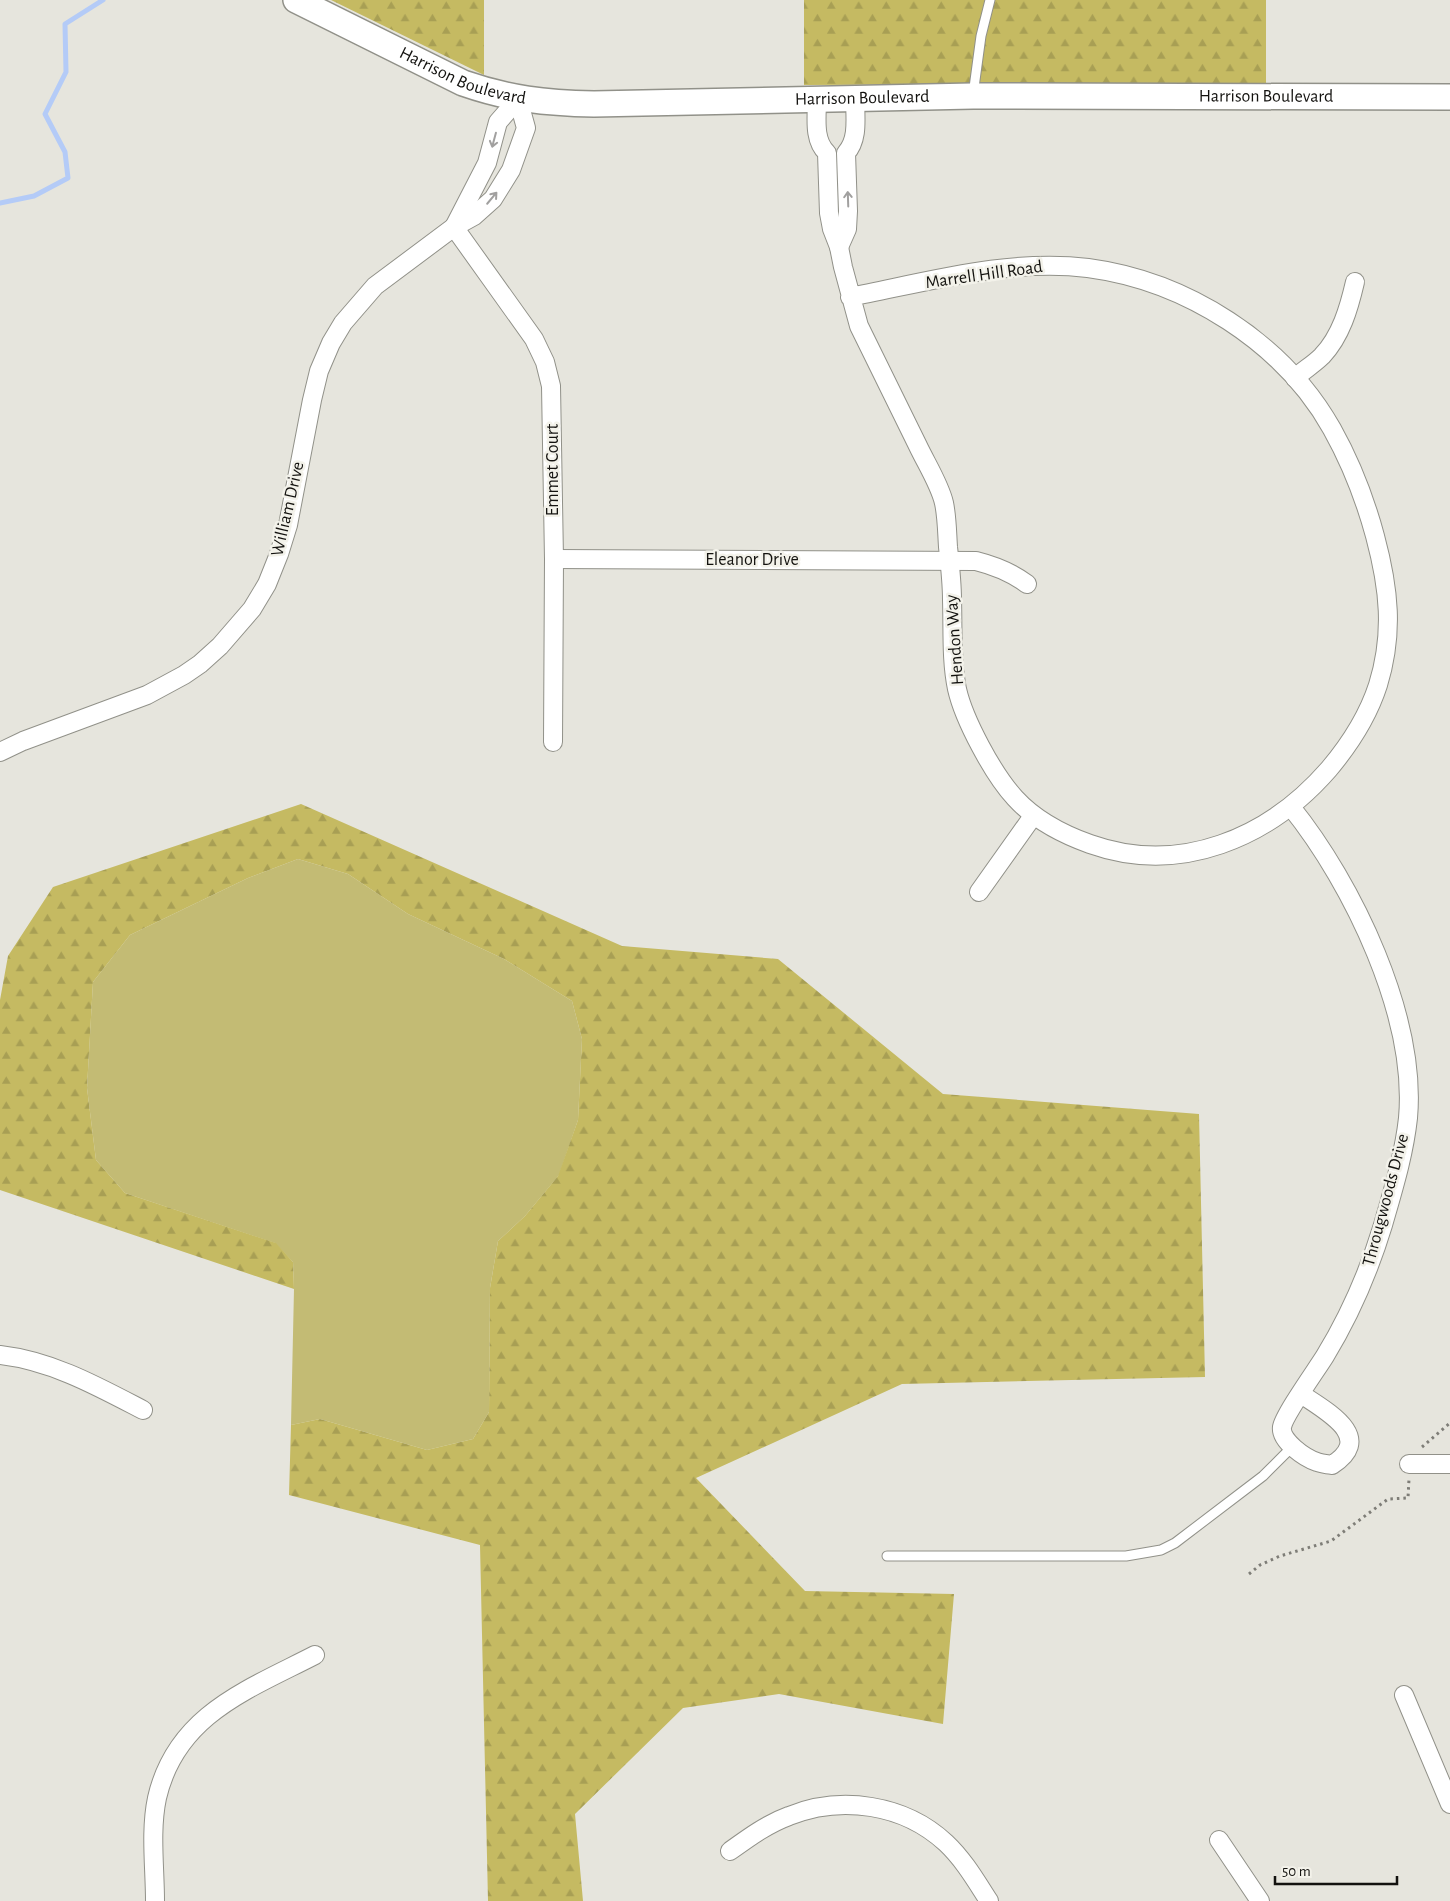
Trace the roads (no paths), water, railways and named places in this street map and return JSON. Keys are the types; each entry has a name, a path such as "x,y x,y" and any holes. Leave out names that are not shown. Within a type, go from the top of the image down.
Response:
{"street":[{"name":"Harrison Boulevard","path":"296,0 463,83 518,99 553,103 594,104 973,96 1450,97"},
{"name":"Hendon Way","path":"840,247 847,228 846,154 852,147 854,135 854,98"},
{"name":"William Drive","path":"454,227 487,163 498,122 518,99"},
{"name":"William Drive","path":"0,752 23,741 147,695 167,685 200,664 237,628 252,609 266,584 279,554 288,525 319,371 331,343 348,317 375,286 454,227 474,216 492,199 512,170 526,128 518,99"},
{"name":"Hendon Way","path":"817,99 818,137 821,148 827,154 829,213 832,229 840,247 850,296 859,326 944,500 952,600 952,643 958,690 979,745 1012,795 1033,816 1053,828 1103,848 1136,855 1154,856 1182,854 1209,849 1265,824 1291,807"},
{"path":"827,154 837,156 846,154"},
{"name":"Emmet Court","path":"454,227 534,339 545,362 551,386 553,414 554,559 553,742"},
{"name":"Marrell Hill Road","path":"850,296 988,270 1026,265 1091,268 1145,281 1195,301 1219,315 1259,344 1295,378 1330,426 1351,466 1368,511 1384,570 1388,605 1388,645 1378,686 1364,719 1341,755 1315,785 1291,807"},
{"path":"1295,378 1322,356 1332,343 1342,327 1350,306 1355,282"},
{"name":"Eleanor Drive","path":"554,559 976,561 1012,573 1027,584"},
{"name":"Througwoods Drive","path":"1291,807 1312,833 1331,863 1360,916 1387,984 1400,1028 1408,1083 1408,1118 1404,1146 1376,1249 1361,1287 1343,1324 1282,1427 1285,1438 1292,1447"},
{"path":"979,892 1033,816"},
{"path":"0,1355 42,1364 75,1375 143,1410"},
{"path":"1292,1447 1317,1462 1332,1465 1344,1458 1351,1444 1349,1432 1334,1417 1301,1394"},
{"path":"1409,1464 1450,1464"},
{"path":"155,1901 154,1824 157,1798 165,1772 176,1752 192,1729 215,1709 233,1697 315,1655"},
{"path":"1404,1695 1450,1804"},
{"path":"730,1851 768,1826 808,1809 842,1804 878,1808 913,1820 935,1834 965,1865 989,1901"},
{"path":"1219,1840 1260,1901"}],"lane":[{"path":"973,96 982,36 990,0"},
{"path":"886,1556 1126,1556 1161,1550 1175,1543 1263,1476 1292,1447"}],"waterway":[{"path":"0,203 34,196 68,178 65,152 45,114 66,72 65,24 103,0"}]}
